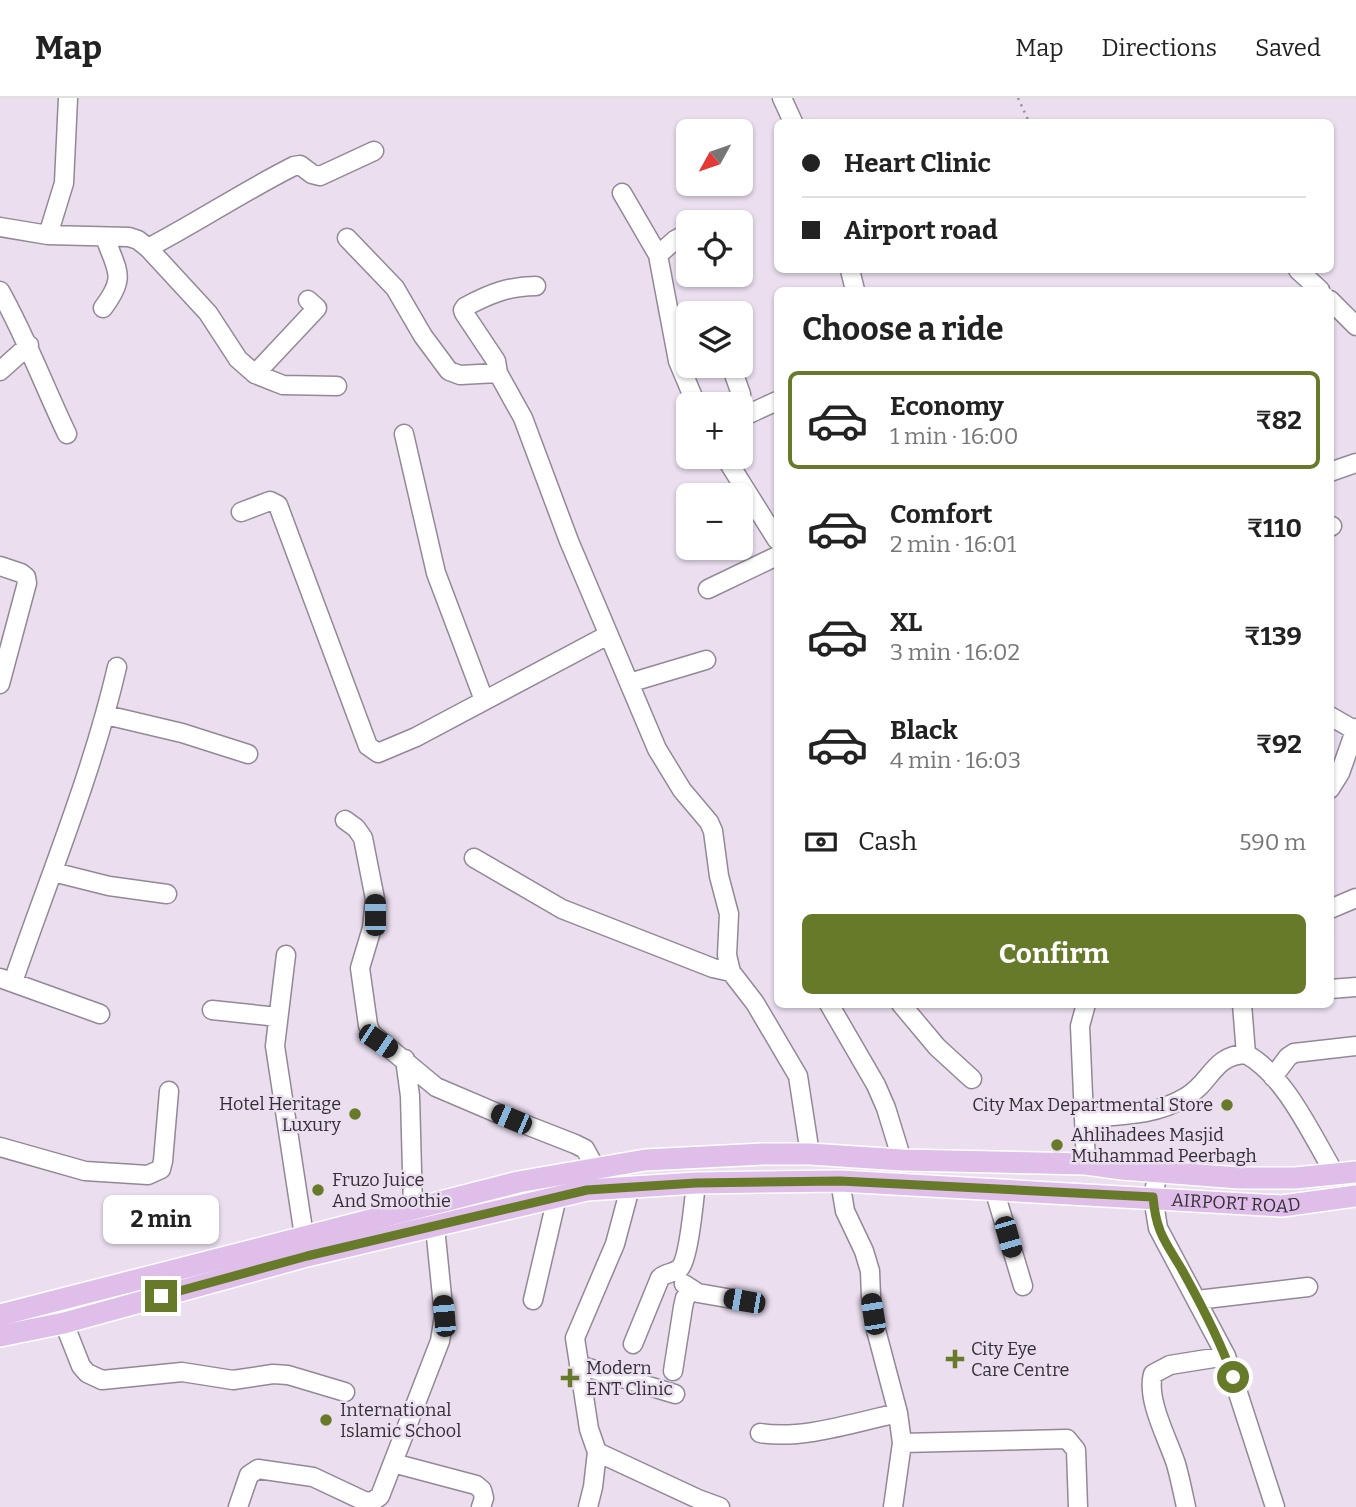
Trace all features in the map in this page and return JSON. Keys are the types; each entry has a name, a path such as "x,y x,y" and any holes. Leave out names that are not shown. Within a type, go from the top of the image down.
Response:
{"main road":[{"path":"0,1315 305,1246 413,1208 518,1182 645,1160 810,1154 902,1160 1086,1164 1239,1178 1295,1178 1345,1173"},
{"name":"AIRPORT ROAD","path":"0,1336 64,1323 305,1246 435,1227 587,1190 696,1183 840,1181 1282,1206 1356,1196"}],"street":[{"path":"48,235 64,183 68,98"},
{"path":"782,98 792,119"},
{"path":"148,248 249,188 294,166 300,165 312,174 320,176 374,151"},
{"path":"622,193 658,255 678,361 691,392"},
{"path":"0,227 48,235 129,237 138,240 208,313 238,359 255,374 283,385 337,386"},
{"path":"103,308 115,292 118,282 105,237"},
{"path":"347,237 395,288 423,336 449,370 460,375 498,373"},
{"path":"658,255 676,239"},
{"path":"1301,273 1317,287"},
{"path":"536,286 504,289 486,295 463,310 496,360 498,373 523,418 569,541 668,770 713,831 719,876 729,914 727,955 731,972 755,1003 798,1076 810,1154"},
{"path":"0,292 29,345 43,385 67,434"},
{"path":"255,374 317,308 308,300"},
{"path":"1334,304 1356,326"},
{"path":"0,370 29,345"},
{"path":"753,412 774,402"},
{"path":"404,434 436,573 484,701"},
{"path":"1334,471 1356,463"},
{"path":"733,469 774,535"},
{"path":"241,512 270,501 278,505 368,746 378,754 608,635"},
{"path":"708,589 774,557"},
{"path":"0,566 21,573 26,577 27,583 0,684"},
{"path":"629,683 706,660"},
{"path":"100,1014 7,980 53,872 106,715 117,667"},
{"path":"106,715 182,733 248,754"},
{"path":"1334,718 1356,730 1334,783"},
{"path":"345,820 356,828 363,838 375,899 372,928 360,968 368,1025 378,1041 405,1059 436,1087 585,1149 596,1169"},
{"path":"474,858 562,909 713,968 731,972"},
{"path":"53,872 109,887 167,894"},
{"path":"1334,907 1356,898"},
{"path":"286,955 275,1046 305,1246"},
{"path":"1334,989 1356,987"},
{"path":"831,1008 876,1085 902,1160"},
{"path":"904,1008 937,1047 972,1079"},
{"path":"1085,1008 1080,1026 1086,1164"},
{"path":"1242,1008 1246,1054 1273,1077 1345,1173"},
{"path":"212,1010 278,1017"},
{"path":"1273,1077 1288,1056 1294,1053 1356,1046"},
{"path":"1085,1118 1158,1110 1188,1096 1225,1058 1246,1054"},
{"path":"405,1059 410,1106 413,1208"},
{"path":"0,1147 85,1171 148,1175 156,1173 163,1161 169,1091"},
{"path":"1157,1172 1153,1197 1155,1218 1161,1237 1226,1356 1275,1507"},
{"path":"840,1181 845,1211 864,1251 870,1271 876,1330 898,1413 902,1443 893,1507"},
{"path":"633,1344 660,1278 682,1266 696,1183"},
{"path":"588,1507 597,1452 589,1429 575,1344 576,1334 615,1244 630,1188"},
{"path":"994,1189 1023,1286"},
{"path":"533,1300 557,1197"},
{"path":"238,1507 249,1475 258,1469 313,1477 371,1505 380,1496 433,1361 443,1328 435,1227"},
{"path":"671,1272 692,1291 744,1301"},
{"path":"1197,1300 1308,1287"},
{"path":"673,1371 685,1298 692,1291"},
{"path":"64,1323 81,1366 87,1373 102,1380 182,1372 233,1380 273,1374 345,1392"},
{"path":"1186,1507 1177,1466 1157,1410 1151,1382 1153,1374 1170,1365 1226,1356"},
{"path":"579,1365 675,1394"},
{"path":"760,1433 775,1436 797,1434 898,1413"},
{"path":"902,1443 1067,1439 1076,1450 1078,1507"},
{"path":"597,1452 720,1507"},
{"path":"393,1463 476,1485 482,1490 484,1498 481,1507"}],"path":[{"path":"1018,98 1028,119"}],"place":[{"name":"City Max Departmental Store","path":"1227,1105"},
{"name":"Hotel Heritage Luxury","path":"355,1114"},
{"name":"Ahlihadees Masjid Muhammad Peerbagh","path":"1057,1145"},
{"name":"Fruzo Juice And Smoothie","path":"318,1190"},
{"name":"City Eye Care Centre","path":"955,1359"},
{"name":"Modern ENT Clinic","path":"570,1378"},
{"name":"International Islamic School","path":"326,1420"}],"route":[{"path":"161,1296 307,1256 587,1190 696,1183 840,1181 1153,1197 1155,1218 1161,1237 1181,1268 1226,1356 1233,1377"}]}
